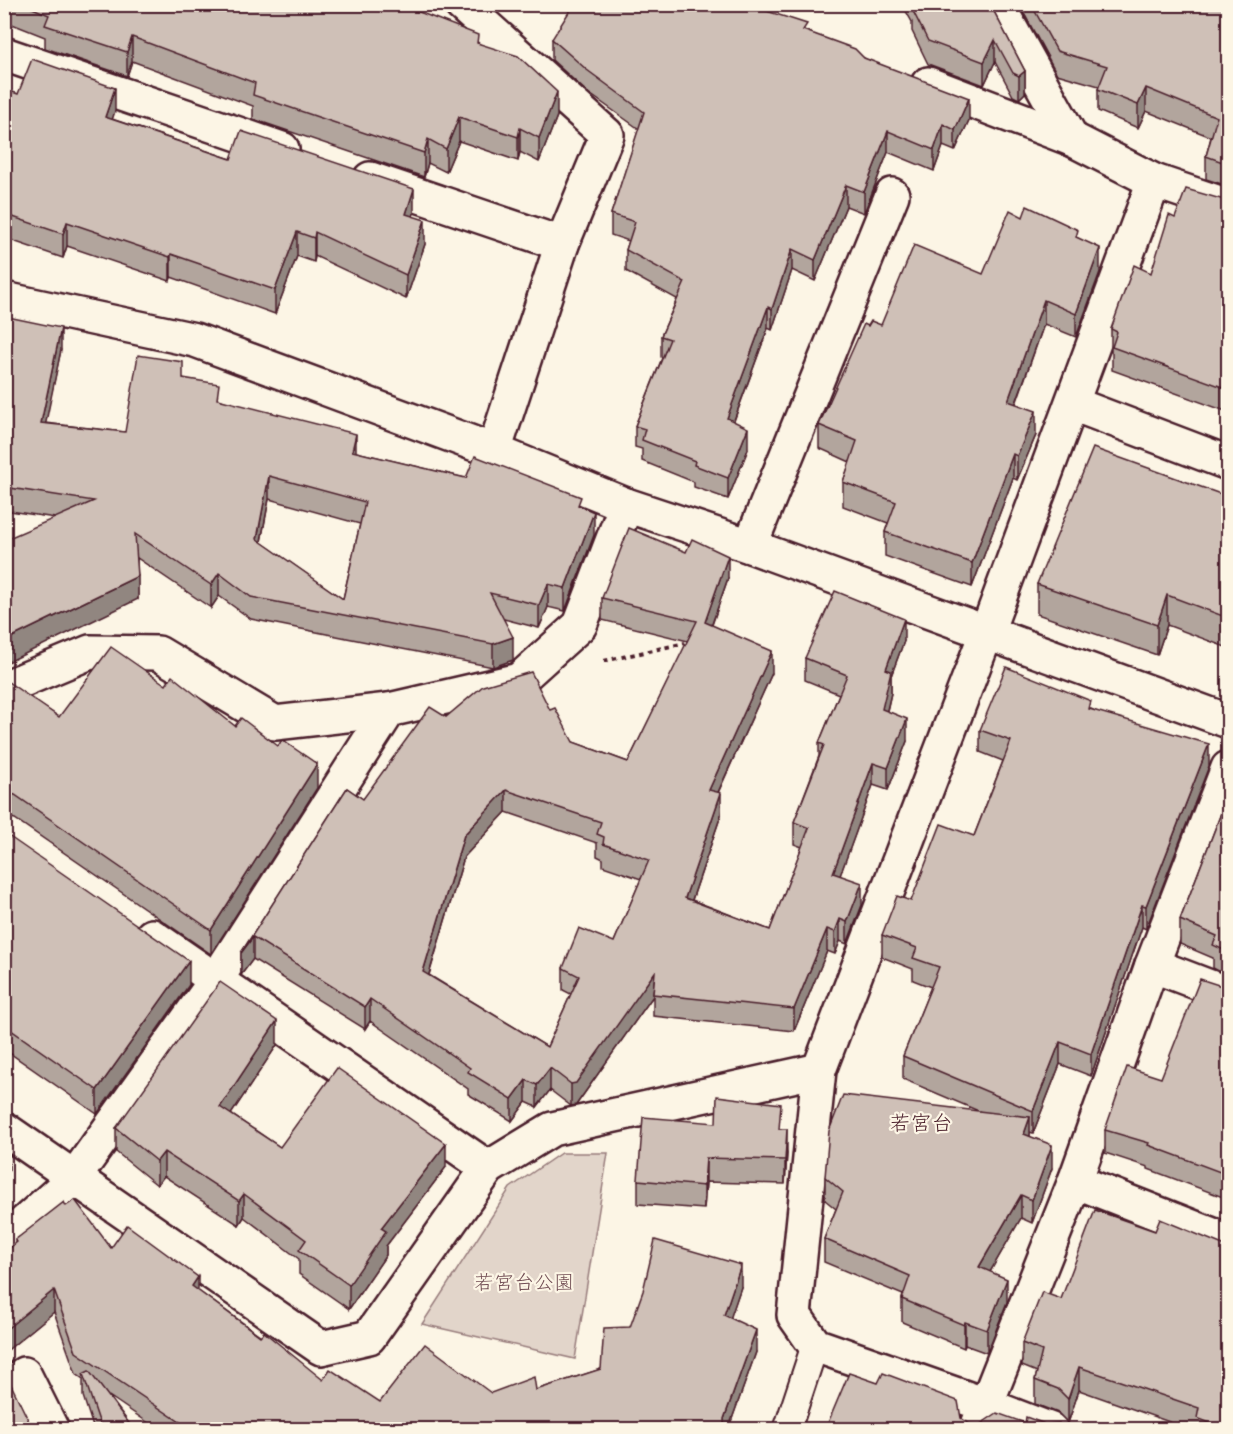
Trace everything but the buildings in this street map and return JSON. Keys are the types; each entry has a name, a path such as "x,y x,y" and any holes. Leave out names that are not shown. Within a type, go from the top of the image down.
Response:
{"street":[{"path":"461,4 607,135 562,244 494,451"},
{"path":"997,4 1072,139"},
{"path":"4,54 305,157"},
{"path":"904,75 1072,139 1155,181 1228,206"},
{"path":"339,168 562,244"},
{"path":"1051,1430 981,1417 814,1345 794,1315 819,1070 1073,404 1155,181"},
{"path":"750,546 892,195"},
{"path":"4,299 195,340 494,451 626,505 750,546 1228,721"},
{"path":"1073,404 1228,463"},
{"path":"4,688 90,652 158,653 275,723 389,710 519,680 580,625 626,505"},
{"path":"4,1241 74,1178 216,980 389,710"},
{"path":"981,1417 1075,1181 1152,965 1228,768"},
{"path":"129,920 488,1168"},
{"path":"1152,965 1228,994"},
{"path":"4,1129 321,1348 369,1336 488,1168 552,1129 819,1070"},
{"path":"1075,1181 1228,1241"},
{"path":"24,1374 52,1430"}],"lane":[{"path":"787,1430 814,1345"}],"green space":[{"name":"若宮台公園","path":"561,1153 608,1153 575,1359 422,1324 510,1188"}],"district":[{"name":"若宮台","path":"921,1122"}]}
